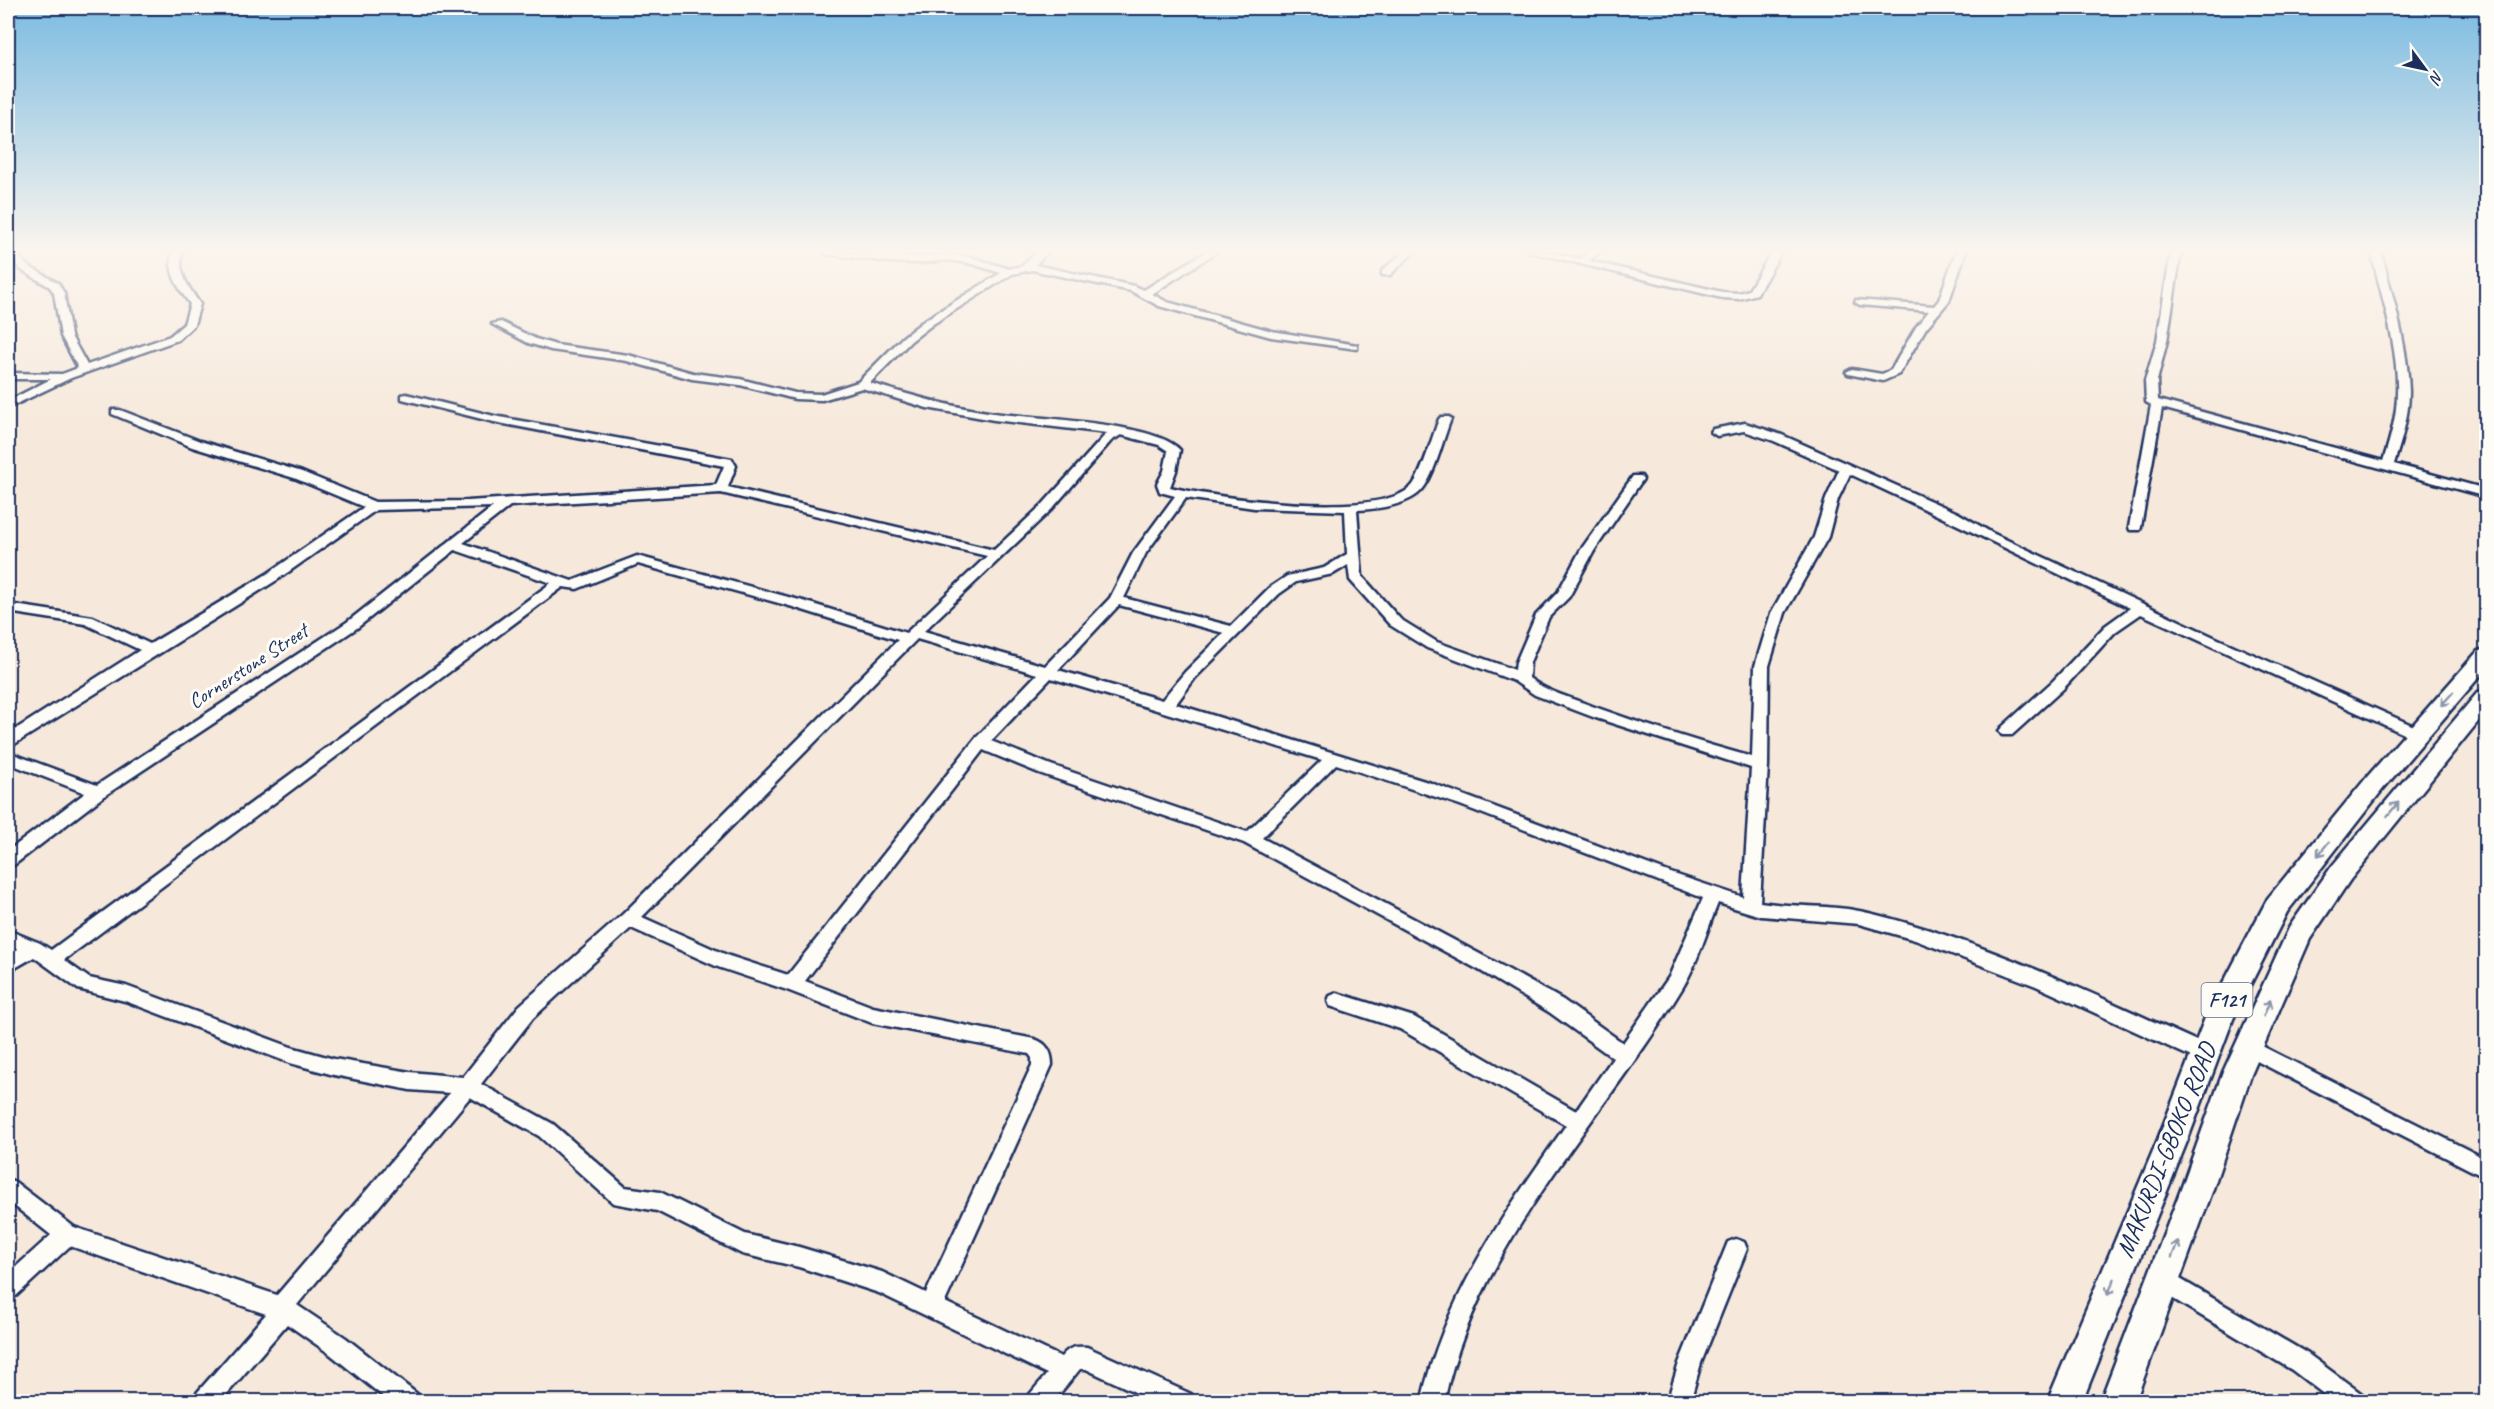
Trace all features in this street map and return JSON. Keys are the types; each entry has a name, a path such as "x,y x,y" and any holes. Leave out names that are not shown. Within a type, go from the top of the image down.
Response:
{"main road":[{"name":"MAKURDI-GBOKO ROAD","path":"2064,1401 2173,1138 2218,1018 2277,905 2418,734 2487,656"},
{"name":"F121","path":"2117,1401 2237,1072 2250,1048 2299,934 2342,873 2487,697"}],"street":[{"path":"63,317 66,336 84,370"},
{"path":"8,405 67,376 174,338 184,332 190,317"},
{"path":"497,324 532,341 555,348 628,358 692,376 740,382 795,396 822,397 862,384 907,339 937,317"},
{"path":"1210,317 1270,334 1353,347"},
{"path":"1852,372 1878,378 1889,376 1904,360 1912,342 1931,317"},
{"path":"2166,317 2151,388 2152,402 2487,493"},
{"path":"2387,466 2396,440 2403,393 2399,355 2391,317"},
{"path":"8,376 67,376"},
{"path":"862,384 927,405 994,417 1120,431 1173,447 1170,471 1162,488 1251,505 1351,508 1395,501 1414,491 1445,419"},
{"path":"406,397 494,418 728,462 730,466 721,489"},
{"path":"2134,527 2157,404"},
{"path":"116,412 196,444 298,475 373,506 507,502 721,489 995,554"},
{"path":"1717,432 1745,427 1778,438 1962,519 1987,536 2141,606 2211,641 2418,734"},
{"path":"1096,428 1107,438"},
{"path":"204,1401 468,1086 526,1012 629,919 911,636 1047,507 1107,438 1120,431"},
{"path":"1751,907 1760,765 1762,666 1778,613 1821,537 1832,499 1846,469"},
{"path":"1637,479 1587,551 1564,594 1543,615 1523,662 1520,677 1522,682 1604,716 1760,765"},
{"path":"792,984 980,743 1116,600 1140,553 1184,494"},
{"name":"Cornerstone Street","path":"8,860 98,792 352,625 507,502"},
{"path":"8,741 151,650 272,578 373,506"},
{"path":"1351,508 1355,577"},
{"path":"455,545 572,586 637,560 1166,706 1434,790 1751,907 1839,913 1921,936 1988,959 2205,1054"},
{"path":"1166,706 1265,599 1298,577 1328,571 1355,555"},
{"path":"1328,571 1355,577 1400,627 1432,645 1520,677"},
{"path":"51,960 560,583"},
{"path":"1116,600 1234,631"},
{"path":"2007,731 2058,685 2109,629 2141,606"},
{"path":"8,608 88,620 151,650"},
{"path":"980,743 1045,769 1250,839 1556,1006 1626,1056"},
{"path":"8,756 98,792"},
{"path":"1250,839 1333,758"},
{"path":"1432,1401 1438,1375 1462,1310 1503,1233 1677,981 1713,894"},
{"path":"629,919 724,962 792,984 872,1015 1034,1047 1042,1054 1042,1065 931,1307"},
{"path":"8,937 34,948 84,984 126,994 290,1055 410,1081 468,1086 546,1130 620,1196 660,1202 742,1244 799,1257 882,1283 1062,1369"},
{"path":"8,965 34,948"},
{"path":"1337,1001 1407,1023 1578,1122"},
{"path":"2250,1048 2487,1169"},
{"path":"8,1189 67,1235 283,1308 410,1401"},
{"path":"8,1288 67,1235"},
{"path":"1678,1401 1690,1363 1736,1249"},
{"path":"2163,1280 2300,1362 2354,1401"},
{"path":"1038,1401 1062,1369 1075,1357 1087,1358 1183,1401"}]}
